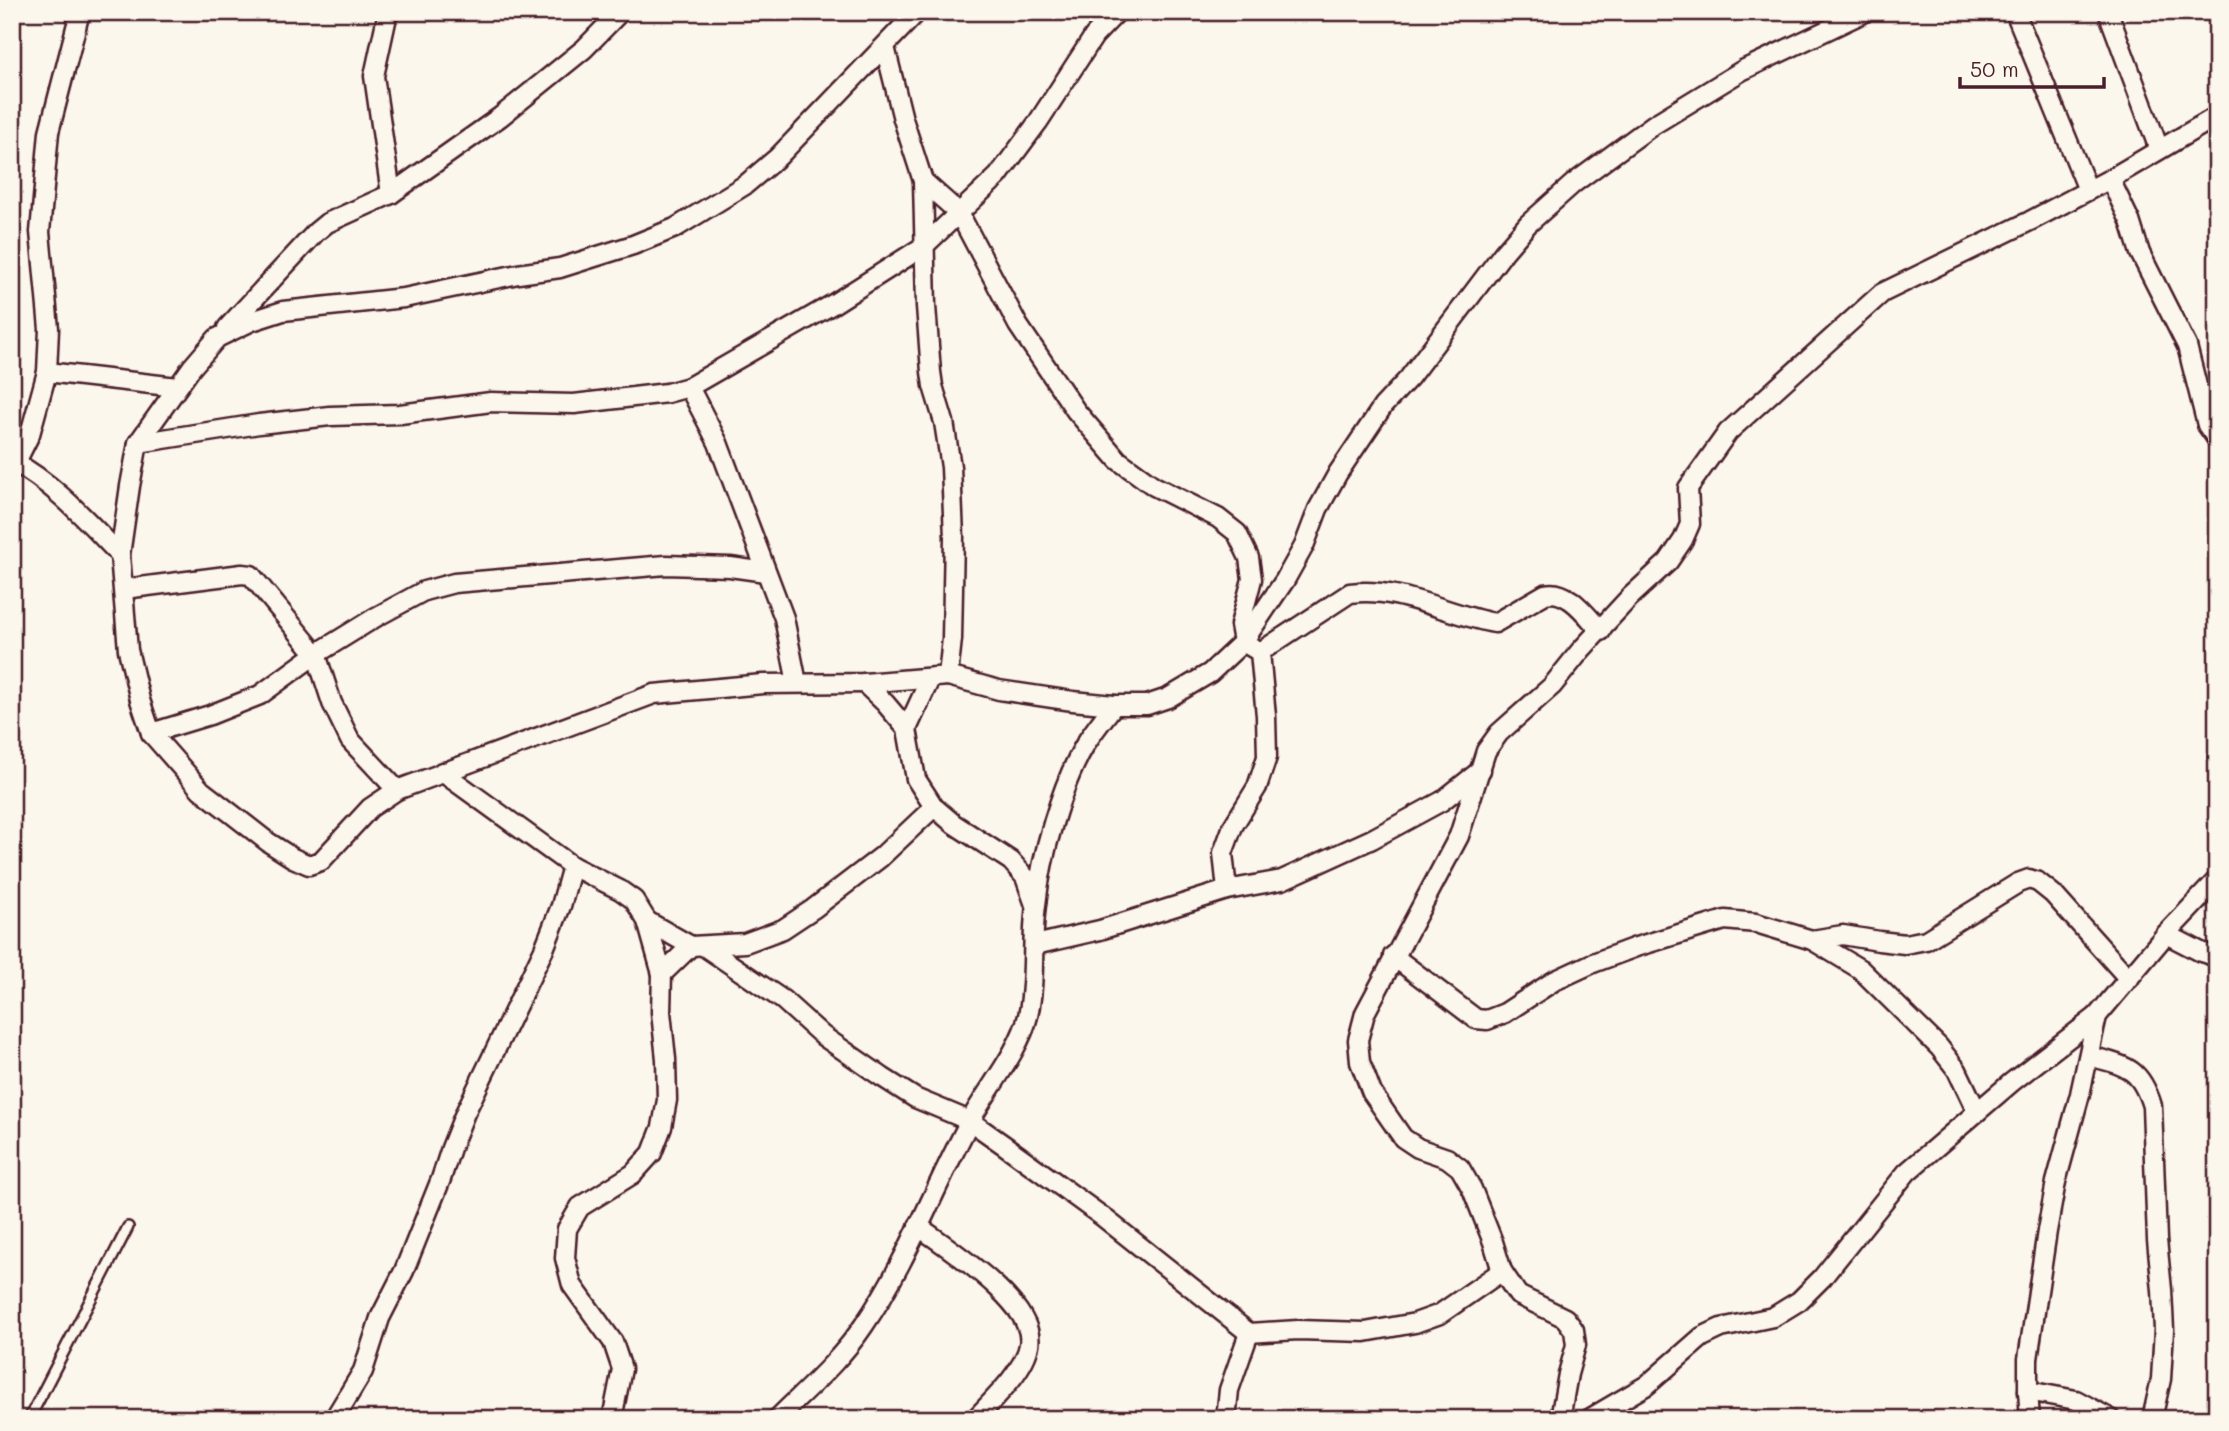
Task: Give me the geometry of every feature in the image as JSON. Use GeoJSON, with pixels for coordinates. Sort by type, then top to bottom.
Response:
{"type":"FeatureCollection","features":[{"type":"Feature","properties":{"kind":"street"},"geometry":{"type":"LineString","coordinates":[[79,12],[49,132],[40,232],[49,328],[47,372],[30,434],[13,463],[31,472],[72,505],[120,555]]}},
{"type":"Feature","properties":{"kind":"street"},"geometry":{"type":"LineString","coordinates":[[388,12],[374,76],[391,194]]}},
{"type":"Feature","properties":{"kind":"street"},"geometry":{"type":"LineString","coordinates":[[620,12],[584,49],[511,108],[391,194],[327,223],[316,232],[192,367],[138,443],[120,555],[128,650],[151,733],[201,790],[268,842],[309,865],[321,861],[370,808],[397,790],[654,694],[715,687],[939,678],[999,690],[1114,705],[1147,705],[1168,698],[1210,673],[1244,642],[1304,547],[1318,509],[1338,473],[1382,406],[1409,378],[1528,224],[1574,183],[1673,112],[1753,65],[1865,12]]}},
{"type":"Feature","properties":{"kind":"street"},"geometry":{"type":"LineString","coordinates":[[217,338],[252,321],[283,311],[404,298],[560,268],[676,228],[745,185],[778,157],[917,12]]}},
{"type":"Feature","properties":{"kind":"street"},"geometry":{"type":"LineString","coordinates":[[138,443],[248,425],[330,416],[400,414],[491,402],[574,404],[667,393],[689,387],[833,304],[924,246],[998,176],[1038,122],[1094,36],[1117,12]]}},
{"type":"Feature","properties":{"kind":"street"},"geometry":{"type":"LineString","coordinates":[[2015,12],[2088,190]]}},
{"type":"Feature","properties":{"kind":"street"},"geometry":{"type":"LineString","coordinates":[[2108,12],[2159,149]]}},
{"type":"Feature","properties":{"kind":"street"},"geometry":{"type":"LineString","coordinates":[[885,47],[903,119],[923,181],[931,372],[944,422],[951,467],[954,537],[952,639],[939,678],[907,729]]}},
{"type":"Feature","properties":{"kind":"street"},"geometry":{"type":"LineString","coordinates":[[1560,1419],[1576,1345],[1574,1330],[1565,1318],[1518,1294],[1502,1271],[1472,1188],[1460,1168],[1447,1158],[1418,1148],[1403,1138],[1372,1093],[1360,1062],[1359,1040],[1365,1013],[1459,836],[1486,751],[1500,733],[1552,686],[1630,597],[1668,562],[1684,540],[1690,524],[1688,488],[1728,432],[1758,402],[1800,369],[1882,293],[2110,179],[2217,116]]}},
{"type":"Feature","properties":{"kind":"street"},"geometry":{"type":"LineString","coordinates":[[2110,179],[2130,221],[2140,253],[2187,346],[2207,425],[2217,439]]}},
{"type":"Feature","properties":{"kind":"street"},"geometry":{"type":"LineString","coordinates":[[923,181],[959,213],[1026,336],[1076,411],[1118,460],[1154,486],[1217,518],[1237,533],[1250,558],[1252,579],[1240,625],[1244,642],[1260,652]]}},
{"type":"Feature","properties":{"kind":"street"},"geometry":{"type":"LineString","coordinates":[[47,372],[177,387]]}},
{"type":"Feature","properties":{"kind":"street"},"geometry":{"type":"LineString","coordinates":[[689,387],[718,443],[784,618],[797,683]]}},
{"type":"Feature","properties":{"kind":"street"},"geometry":{"type":"LineString","coordinates":[[151,733],[210,715],[260,695],[316,654],[376,617],[424,591],[454,583],[666,565],[730,567],[766,572]]}},
{"type":"Feature","properties":{"kind":"street"},"geometry":{"type":"LineString","coordinates":[[124,589],[251,575],[316,654],[332,703],[350,740],[397,790]]}},
{"type":"Feature","properties":{"kind":"street"},"geometry":{"type":"LineString","coordinates":[[1260,652],[1350,593],[1368,590],[1402,596],[1494,623],[1545,594],[1554,592],[1565,596],[1601,631]]}},
{"type":"Feature","properties":{"kind":"street"},"geometry":{"type":"LineString","coordinates":[[1227,890],[1223,853],[1233,826],[1257,787],[1267,757],[1260,652]]}},
{"type":"Feature","properties":{"kind":"street"},"geometry":{"type":"LineString","coordinates":[[864,683],[907,729],[916,779],[933,807],[1011,861],[1025,877],[1035,905]]}},
{"type":"Feature","properties":{"kind":"street"},"geometry":{"type":"LineString","coordinates":[[777,1419],[843,1353],[864,1326],[897,1271],[970,1121],[1013,1049],[1028,1017],[1035,944],[1035,905],[1050,835],[1070,774],[1086,742],[1114,705]]}},
{"type":"Feature","properties":{"kind":"street"},"geometry":{"type":"LineString","coordinates":[[1035,944],[1100,930],[1227,890],[1282,880],[1372,839],[1442,801],[1481,770]]}},
{"type":"Feature","properties":{"kind":"street"},"geometry":{"type":"LineString","coordinates":[[442,772],[572,866],[634,900],[647,921],[662,974],[661,1012],[667,1100],[662,1127],[652,1153],[634,1174],[580,1208],[567,1229],[565,1258],[572,1285],[613,1342],[622,1369],[612,1419]]}},
{"type":"Feature","properties":{"kind":"street"},"geometry":{"type":"LineString","coordinates":[[662,974],[698,947],[745,943],[783,929],[881,857],[933,807]]}},
{"type":"Feature","properties":{"kind":"street"},"geometry":{"type":"LineString","coordinates":[[334,1419],[363,1371],[380,1318],[404,1271],[465,1113],[544,949],[561,906],[572,866]]}},
{"type":"Feature","properties":{"kind":"street"},"geometry":{"type":"LineString","coordinates":[[1812,940],[1843,935],[1905,944],[1926,940],[2018,883],[2029,879],[2038,882],[2053,894],[2129,979]]}},
{"type":"Feature","properties":{"kind":"street"},"geometry":{"type":"LineString","coordinates":[[1589,1419],[1647,1385],[1702,1337],[1721,1328],[1773,1317],[1799,1301],[1822,1278],[1907,1172],[2012,1082],[2097,1016],[2166,934],[2217,880]]}},
{"type":"Feature","properties":{"kind":"street"},"geometry":{"type":"LineString","coordinates":[[1393,957],[1475,1019],[1487,1020],[1505,1013],[1554,981],[1636,947],[1725,920],[1756,923],[1812,940],[1860,970],[1939,1047],[1957,1070],[1977,1112]]}},
{"type":"Feature","properties":{"kind":"street"},"geometry":{"type":"LineString","coordinates":[[647,921],[698,947],[783,1000],[823,1037],[915,1098],[970,1121],[1103,1217],[1250,1334],[1298,1329],[1365,1332],[1415,1323],[1440,1314],[1502,1271]]}},
{"type":"Feature","properties":{"kind":"street"},"geometry":{"type":"LineString","coordinates":[[2166,934],[2217,957]]}},
{"type":"Feature","properties":{"kind":"street"},"geometry":{"type":"LineString","coordinates":[[2030,1419],[2028,1359],[2047,1231],[2056,1182],[2097,1016]]}},
{"type":"Feature","properties":{"kind":"street"},"geometry":{"type":"LineString","coordinates":[[2089,1056],[2132,1071],[2146,1085],[2152,1106],[2157,1240],[2164,1330],[2161,1379],[2152,1419]]}},
{"type":"Feature","properties":{"kind":"street"},"geometry":{"type":"LineString","coordinates":[[918,1226],[1001,1290],[1017,1308],[1028,1327],[1030,1345],[1023,1362],[975,1419]]}},
{"type":"Feature","properties":{"kind":"street"},"geometry":{"type":"LineString","coordinates":[[1226,1419],[1229,1390],[1250,1334]]}},
{"type":"Feature","properties":{"kind":"street"},"geometry":{"type":"LineString","coordinates":[[2028,1391],[2076,1400],[2110,1419]]}},
{"type":"Feature","properties":{"kind":"lane"},"geometry":{"type":"LineString","coordinates":[[29,1419],[128,1227]]}}]}
